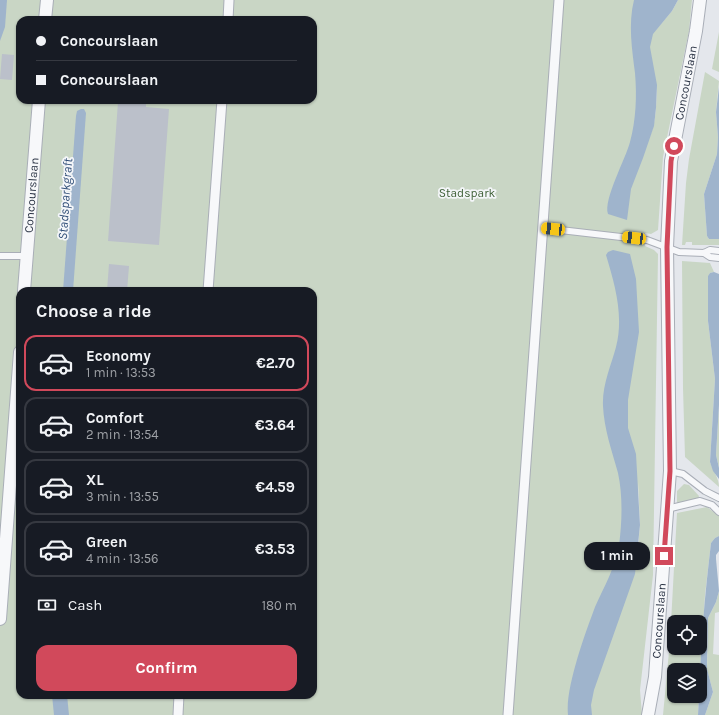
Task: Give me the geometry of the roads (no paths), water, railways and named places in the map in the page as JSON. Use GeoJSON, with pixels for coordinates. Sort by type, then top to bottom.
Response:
{"type":"FeatureCollection","features":[{"type":"Feature","properties":{"kind":"street"},"geometry":{"type":"LineString","coordinates":[[45,16],[47,0]]}},
{"type":"Feature","properties":{"kind":"street"},"geometry":{"type":"LineString","coordinates":[[228,16],[229,0]]}},
{"type":"Feature","properties":{"kind":"street"},"geometry":{"type":"LineString","coordinates":[[508,715],[559,0]]}},
{"type":"Feature","properties":{"kind":"street","name":"Concourslaan"},"geometry":{"type":"LineString","coordinates":[[648,715],[655,677],[670,471],[667,247],[671,161],[696,31],[700,0]]}},
{"type":"Feature","properties":{"kind":"street","name":"Concourslaan"},"geometry":{"type":"LineString","coordinates":[[24,287],[39,104]]}},
{"type":"Feature","properties":{"kind":"street"},"geometry":{"type":"LineString","coordinates":[[208,287],[222,104]]}},
{"type":"Feature","properties":{"kind":"street"},"geometry":{"type":"LineString","coordinates":[[0,619],[16,405]]}},
{"type":"Feature","properties":{"kind":"street"},"geometry":{"type":"LineString","coordinates":[[178,715],[179,699]]}},
{"type":"Feature","properties":{"kind":"lane"},"geometry":{"type":"LineString","coordinates":[[543,228],[647,240],[679,252],[704,253],[710,250],[719,251]]}},
{"type":"Feature","properties":{"kind":"lane"},"geometry":{"type":"LineString","coordinates":[[704,253],[710,257],[719,258]]}},
{"type":"Feature","properties":{"kind":"lane"},"geometry":{"type":"LineString","coordinates":[[0,256],[27,256]]}},
{"type":"Feature","properties":{"kind":"lane"},"geometry":{"type":"LineString","coordinates":[[670,471],[683,474],[705,491],[719,498]]}},
{"type":"Feature","properties":{"kind":"lane"},"geometry":{"type":"LineString","coordinates":[[667,509],[700,502],[712,505],[719,512]]}},
{"type":"Feature","properties":{"kind":"water"},"geometry":{"type":"Polygon","coordinates":[[[0,0],[7,0],[5,27],[0,41],[0,0]]]}},
{"type":"Feature","properties":{"kind":"water"},"geometry":{"type":"Polygon","coordinates":[[[634,0],[678,0],[672,11],[653,34],[650,47],[657,85],[654,126],[631,189],[627,220],[608,214],[607,208],[612,189],[628,149],[635,117],[636,82],[631,27],[634,0]]]}},
{"type":"Feature","properties":{"kind":"water"},"geometry":{"type":"Polygon","coordinates":[[[719,87],[719,239],[709,239],[707,236],[704,194],[717,154],[718,137],[716,112],[719,87]]]}},
{"type":"Feature","properties":{"kind":"water"},"geometry":{"type":"Polygon","coordinates":[[[84,109],[86,113],[73,287],[63,287],[76,116],[77,111],[84,109]]]}},
{"type":"Feature","properties":{"kind":"water"},"geometry":{"type":"Polygon","coordinates":[[[613,250],[630,254],[636,279],[639,332],[628,400],[628,428],[636,454],[640,525],[635,574],[594,690],[591,705],[592,715],[568,715],[570,691],[577,661],[595,607],[615,562],[620,537],[622,509],[620,482],[607,432],[603,406],[605,383],[616,347],[619,324],[619,312],[615,289],[606,255],[608,252],[613,250]]]}},
{"type":"Feature","properties":{"kind":"water"},"geometry":{"type":"Polygon","coordinates":[[[714,272],[719,274],[719,405],[716,455],[719,468],[719,479],[713,471],[710,462],[715,379],[708,321],[708,276],[710,273],[714,272]]]}},
{"type":"Feature","properties":{"kind":"water"},"geometry":{"type":"Polygon","coordinates":[[[719,536],[719,551],[716,555],[716,559],[719,591],[716,602],[708,618],[707,669],[707,663],[701,663],[701,655],[707,655],[707,615],[704,615],[711,543],[719,536]]]}},
{"type":"Feature","properties":{"kind":"water"},"geometry":{"type":"Polygon","coordinates":[[[707,669],[713,692],[705,715],[698,715],[699,703],[707,703],[707,669]]]}},
{"type":"Feature","properties":{"kind":"water"},"geometry":{"type":"Polygon","coordinates":[[[52,699],[67,699],[69,715],[54,715],[52,699]]]}},
{"type":"Feature","properties":{"kind":"park label","name":"Stadspark"},"geometry":{"type":"Point","coordinates":[467,193]}},
{"type":"Feature","properties":{"kind":"water label","name":"Stadsparkgraft"},"geometry":{"type":"Point","coordinates":[65,199]}}]}
